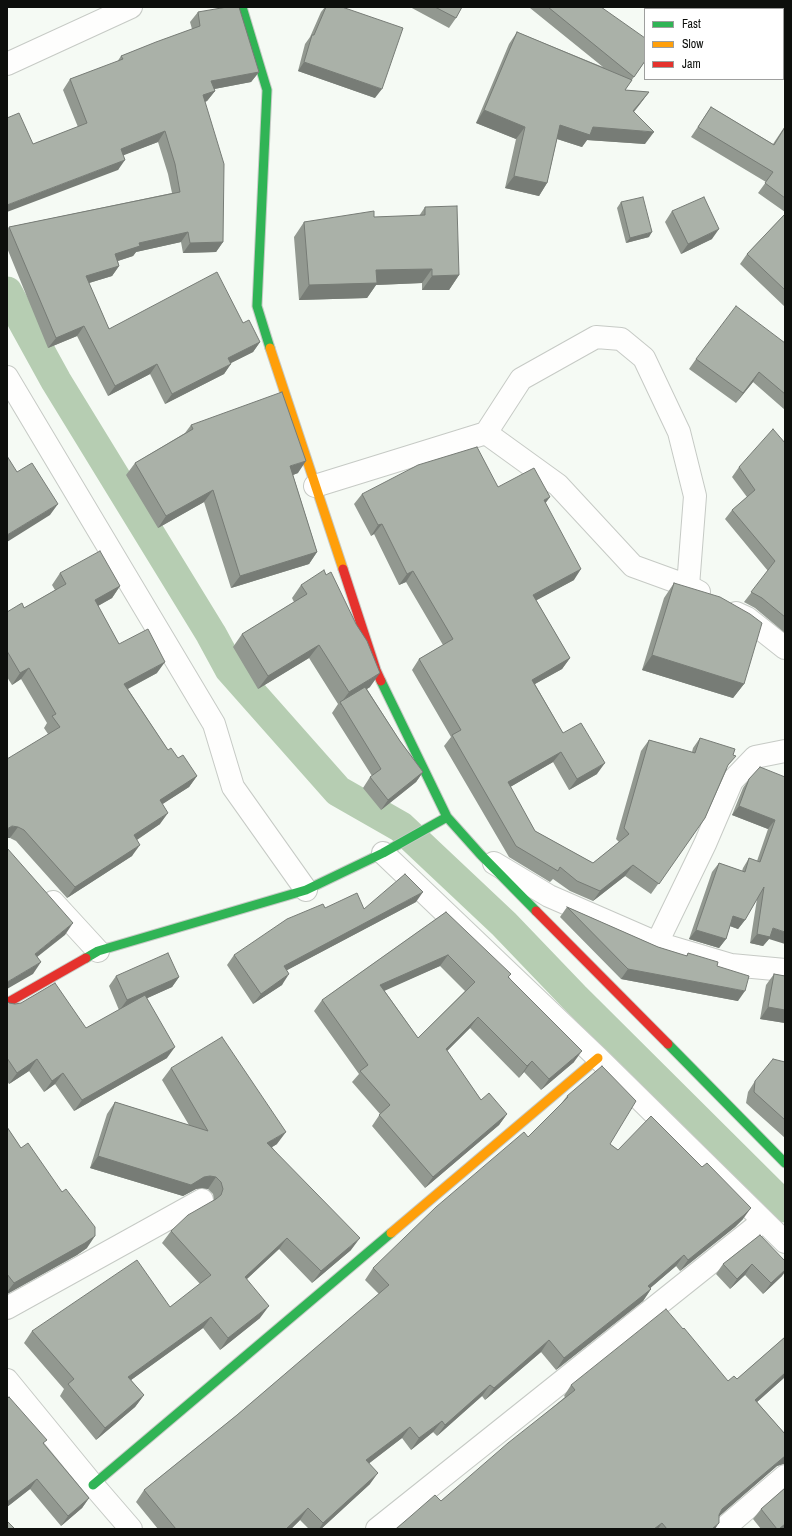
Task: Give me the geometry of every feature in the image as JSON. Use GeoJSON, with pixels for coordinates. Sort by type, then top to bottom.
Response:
{"type":"FeatureCollection","features":[{"type":"Feature","properties":{"kind":"street"},"geometry":{"type":"LineString","coordinates":[[7,64],[131,7]]}},
{"type":"Feature","properties":{"kind":"street"},"geometry":{"type":"LineString","coordinates":[[242,7],[267,90],[257,306],[376,670],[447,817],[481,855],[785,1163]]}},
{"type":"Feature","properties":{"kind":"street"},"geometry":{"type":"LineString","coordinates":[[315,486],[486,433],[521,379],[596,337],[622,339],[644,358],[679,432],[695,496],[688,586]]}},
{"type":"Feature","properties":{"kind":"street"},"geometry":{"type":"LineString","coordinates":[[7,377],[214,724],[233,786],[306,890]]}},
{"type":"Feature","properties":{"kind":"street"},"geometry":{"type":"LineString","coordinates":[[486,433],[558,485],[633,566],[688,586],[747,618],[785,648]]}},
{"type":"Feature","properties":{"kind":"street"},"geometry":{"type":"LineString","coordinates":[[657,943],[705,844],[732,781],[755,757],[785,752]]}},
{"type":"Feature","properties":{"kind":"street"},"geometry":{"type":"LineString","coordinates":[[7,1003],[98,951],[306,890],[383,853],[447,817]]}},
{"type":"Feature","properties":{"kind":"street"},"geometry":{"type":"LineString","coordinates":[[383,853],[598,1058],[785,1242]]}},
{"type":"Feature","properties":{"kind":"street"},"geometry":{"type":"LineString","coordinates":[[481,855],[549,896],[657,943],[731,965],[785,970]]}},
{"type":"Feature","properties":{"kind":"street"},"geometry":{"type":"LineString","coordinates":[[41,889],[98,951]]}},
{"type":"Feature","properties":{"kind":"street"},"geometry":{"type":"LineString","coordinates":[[93,1485],[598,1058]]}},
{"type":"Feature","properties":{"kind":"street"},"geometry":{"type":"LineString","coordinates":[[7,1308],[202,1200]]}},
{"type":"Feature","properties":{"kind":"street"},"geometry":{"type":"LineString","coordinates":[[377,1529],[764,1221]]}},
{"type":"Feature","properties":{"kind":"street"},"geometry":{"type":"LineString","coordinates":[[7,1380],[131,1529]]}},
{"type":"Feature","properties":{"kind":"street"},"geometry":{"type":"LineString","coordinates":[[723,1529],[785,1476]]}},
{"type":"Feature","properties":{"kind":"building"},"geometry":{"type":"Polygon","coordinates":[[[227,7],[239,7],[259,72],[211,81],[215,91],[203,95],[224,164],[223,242],[190,243],[188,232],[139,243],[140,246],[115,254],[119,266],[86,276],[109,329],[217,272],[243,323],[249,320],[260,342],[228,358],[231,364],[172,394],[157,364],[115,386],[84,326],[56,338],[9,227],[180,192],[175,164],[165,131],[121,149],[125,160],[7,205],[7,118],[19,113],[33,144],[87,123],[70,79],[123,59],[121,56],[200,26],[198,12],[227,7]]]}},
{"type":"Feature","properties":{"kind":"building"},"geometry":{"type":"Polygon","coordinates":[[[326,7],[342,7],[403,28],[382,89],[304,62],[312,35],[314,35],[326,7]]]}},
{"type":"Feature","properties":{"kind":"building"},"geometry":{"type":"Polygon","coordinates":[[[435,7],[462,7],[456,18],[435,7]]]}},
{"type":"Feature","properties":{"kind":"building"},"geometry":{"type":"Polygon","coordinates":[[[548,7],[601,7],[644,37],[644,62],[634,77],[548,7]]]}},
{"type":"Feature","properties":{"kind":"building"},"geometry":{"type":"Polygon","coordinates":[[[785,7],[785,42],[784,8],[773,8],[785,7]]]}},
{"type":"Feature","properties":{"kind":"building"},"geometry":{"type":"Polygon","coordinates":[[[517,32],[632,80],[625,90],[649,92],[633,111],[654,132],[593,127],[590,135],[560,125],[547,183],[514,176],[525,127],[484,110],[517,32]]]}},
{"type":"Feature","properties":{"kind":"building"},"geometry":{"type":"Polygon","coordinates":[[[711,107],[774,145],[785,127],[785,198],[765,183],[773,172],[698,127],[711,107]]]}},
{"type":"Feature","properties":{"kind":"building"},"geometry":{"type":"Polygon","coordinates":[[[643,197],[652,232],[630,238],[621,202],[643,197]]]}},
{"type":"Feature","properties":{"kind":"building"},"geometry":{"type":"Polygon","coordinates":[[[704,197],[719,229],[688,244],[672,211],[704,197]]]}},
{"type":"Feature","properties":{"kind":"building"},"geometry":{"type":"Polygon","coordinates":[[[457,206],[459,275],[432,276],[432,269],[376,270],[377,283],[309,285],[304,222],[374,211],[374,217],[425,215],[425,207],[457,206]]]}},
{"type":"Feature","properties":{"kind":"building"},"geometry":{"type":"Polygon","coordinates":[[[785,214],[785,290],[747,254],[785,214]]]}},
{"type":"Feature","properties":{"kind":"building"},"geometry":{"type":"Polygon","coordinates":[[[736,306],[785,343],[785,394],[759,372],[743,393],[696,359],[736,306]]]}},
{"type":"Feature","properties":{"kind":"building"},"geometry":{"type":"Polygon","coordinates":[[[282,392],[306,461],[290,466],[317,552],[240,576],[213,490],[166,516],[135,463],[193,429],[191,425],[282,392]]]}},
{"type":"Feature","properties":{"kind":"building"},"geometry":{"type":"Polygon","coordinates":[[[773,429],[785,443],[785,617],[762,598],[751,592],[775,561],[732,510],[755,490],[739,467],[773,429]]]}},
{"type":"Feature","properties":{"kind":"building"},"geometry":{"type":"Polygon","coordinates":[[[477,447],[498,487],[534,468],[550,497],[544,500],[581,569],[533,595],[570,658],[532,680],[563,733],[581,723],[605,763],[577,779],[561,752],[508,782],[535,831],[593,863],[629,834],[624,828],[649,740],[695,753],[700,738],[735,749],[733,755],[736,756],[728,765],[705,818],[659,884],[633,865],[600,891],[577,881],[560,867],[558,871],[516,846],[452,735],[461,730],[419,659],[453,639],[413,571],[407,574],[382,524],[378,525],[362,494],[418,465],[477,447]]]}},
{"type":"Feature","properties":{"kind":"building"},"geometry":{"type":"Polygon","coordinates":[[[7,456],[17,472],[32,463],[58,504],[7,535],[7,456]]]}},
{"type":"Feature","properties":{"kind":"building"},"geometry":{"type":"Polygon","coordinates":[[[100,551],[120,586],[95,600],[119,644],[148,629],[165,662],[124,684],[168,750],[171,748],[178,758],[183,755],[197,776],[160,800],[168,813],[134,835],[140,845],[75,887],[24,830],[12,826],[7,829],[7,759],[60,727],[52,716],[56,714],[29,668],[20,673],[7,651],[7,612],[22,603],[24,608],[66,584],[60,573],[100,551]]]}},
{"type":"Feature","properties":{"kind":"building"},"geometry":{"type":"Polygon","coordinates":[[[324,570],[326,575],[331,572],[356,624],[367,641],[380,673],[349,692],[319,645],[268,676],[242,634],[307,594],[301,585],[324,570]]]}},
{"type":"Feature","properties":{"kind":"building"},"geometry":{"type":"Polygon","coordinates":[[[674,583],[720,597],[750,614],[762,623],[744,684],[652,655],[674,583]]]}},
{"type":"Feature","properties":{"kind":"building"},"geometry":{"type":"Polygon","coordinates":[[[365,687],[400,741],[423,772],[388,800],[370,777],[381,769],[340,702],[365,687]]]}},
{"type":"Feature","properties":{"kind":"building"},"geometry":{"type":"Polygon","coordinates":[[[760,767],[785,777],[785,932],[773,928],[770,937],[757,934],[764,887],[745,920],[733,916],[726,939],[696,930],[719,863],[745,872],[749,858],[760,862],[775,820],[739,806],[749,779],[760,767]]]}},
{"type":"Feature","properties":{"kind":"building"},"geometry":{"type":"Polygon","coordinates":[[[7,848],[73,923],[35,954],[41,962],[7,982],[7,848]]]}},
{"type":"Feature","properties":{"kind":"building"},"geometry":{"type":"Polygon","coordinates":[[[405,874],[423,892],[284,966],[289,974],[261,994],[234,955],[287,919],[323,904],[325,908],[357,893],[364,909],[405,874]]]}},
{"type":"Feature","properties":{"kind":"building"},"geometry":{"type":"Polygon","coordinates":[[[567,907],[658,947],[687,956],[688,953],[718,962],[717,966],[749,976],[745,991],[628,969],[567,907]]]}},
{"type":"Feature","properties":{"kind":"building"},"geometry":{"type":"Polygon","coordinates":[[[446,912],[511,974],[508,977],[582,1051],[549,1079],[532,1061],[527,1066],[478,1017],[446,1049],[481,1100],[489,1093],[507,1114],[433,1177],[379,1115],[390,1105],[360,1071],[368,1065],[322,1000],[446,912]],[[448,955],[380,985],[418,1038],[475,982],[448,955]]]}},
{"type":"Feature","properties":{"kind":"building"},"geometry":{"type":"Polygon","coordinates":[[[168,953],[179,977],[127,1000],[116,976],[168,953]]]}},
{"type":"Feature","properties":{"kind":"building"},"geometry":{"type":"Polygon","coordinates":[[[774,974],[785,976],[785,1010],[768,1007],[774,974]]]}},
{"type":"Feature","properties":{"kind":"building"},"geometry":{"type":"Polygon","coordinates":[[[55,983],[86,1028],[145,995],[175,1047],[82,1100],[63,1073],[52,1081],[37,1059],[17,1073],[7,1058],[7,1001],[15,1004],[21,1003],[55,983]]]}},
{"type":"Feature","properties":{"kind":"building"},"geometry":{"type":"Polygon","coordinates":[[[222,1037],[286,1132],[267,1143],[360,1238],[321,1271],[287,1238],[245,1277],[269,1306],[228,1338],[211,1317],[128,1377],[144,1395],[105,1428],[68,1384],[74,1379],[32,1331],[137,1260],[170,1307],[211,1275],[171,1231],[188,1215],[221,1195],[223,1189],[221,1182],[216,1177],[210,1176],[204,1177],[191,1185],[98,1156],[115,1102],[208,1131],[171,1068],[222,1037]]]}},
{"type":"Feature","properties":{"kind":"building"},"geometry":{"type":"Polygon","coordinates":[[[773,1059],[785,1062],[785,1120],[754,1092],[755,1081],[773,1059]]]}},
{"type":"Feature","properties":{"kind":"building"},"geometry":{"type":"Polygon","coordinates":[[[602,1066],[636,1101],[610,1144],[618,1150],[651,1116],[702,1167],[707,1163],[751,1208],[688,1260],[684,1255],[648,1286],[651,1289],[564,1358],[549,1340],[494,1388],[490,1385],[445,1425],[442,1421],[419,1438],[410,1427],[366,1460],[378,1473],[323,1523],[308,1508],[286,1529],[176,1529],[144,1490],[237,1415],[389,1285],[373,1268],[436,1207],[524,1132],[528,1137],[568,1097],[567,1096],[602,1066]]]}},
{"type":"Feature","properties":{"kind":"building"},"geometry":{"type":"Polygon","coordinates":[[[7,1127],[21,1148],[28,1143],[62,1192],[66,1189],[95,1227],[95,1236],[85,1243],[14,1283],[7,1274],[7,1127]]]}},
{"type":"Feature","properties":{"kind":"building"},"geometry":{"type":"Polygon","coordinates":[[[760,1235],[785,1261],[785,1270],[771,1283],[752,1264],[737,1279],[723,1264],[760,1235]]]}},
{"type":"Feature","properties":{"kind":"building"},"geometry":{"type":"Polygon","coordinates":[[[666,1309],[683,1329],[684,1328],[728,1381],[734,1376],[737,1379],[785,1337],[785,1373],[755,1400],[785,1434],[785,1456],[722,1509],[719,1515],[719,1523],[712,1529],[667,1529],[662,1523],[654,1529],[396,1529],[435,1495],[441,1501],[508,1443],[575,1390],[571,1385],[666,1309]]]}},
{"type":"Feature","properties":{"kind":"building"},"geometry":{"type":"Polygon","coordinates":[[[9,1397],[47,1440],[43,1443],[89,1498],[68,1516],[37,1479],[7,1502],[7,1399],[9,1397]]]}},
{"type":"Feature","properties":{"kind":"building"},"geometry":{"type":"Polygon","coordinates":[[[785,1488],[785,1524],[777,1529],[761,1509],[785,1488]]]}},
{"type":"Feature","properties":{"kind":"building"},"geometry":{"type":"Polygon","coordinates":[[[7,1521],[15,1529],[7,1529],[7,1521]]]}},
{"type":"Feature","properties":{"kind":"waterway"},"geometry":{"type":"LineString","coordinates":[[7,292],[56,381],[211,634],[230,669],[338,791],[401,827],[504,924],[574,997],[785,1207]]}},
{"type":"Feature","properties":{"kind":"traffic: fast"},"geometry":{"type":"LineString","coordinates":[[242,7],[267,90],[257,306],[270,348]]}},
{"type":"Feature","properties":{"kind":"traffic: fast"},"geometry":{"type":"LineString","coordinates":[[381,681],[447,817],[481,855],[536,911]]}},
{"type":"Feature","properties":{"kind":"traffic: fast"},"geometry":{"type":"LineString","coordinates":[[86,958],[98,951],[306,890],[383,853],[447,817]]}},
{"type":"Feature","properties":{"kind":"traffic: fast"},"geometry":{"type":"LineString","coordinates":[[668,1044],[785,1163]]}},
{"type":"Feature","properties":{"kind":"traffic: fast"},"geometry":{"type":"LineString","coordinates":[[93,1485],[391,1233]]}},
{"type":"Feature","properties":{"kind":"traffic: slow"},"geometry":{"type":"LineString","coordinates":[[270,348],[343,569]]}},
{"type":"Feature","properties":{"kind":"traffic: slow"},"geometry":{"type":"LineString","coordinates":[[391,1233],[598,1058]]}},
{"type":"Feature","properties":{"kind":"traffic: jam"},"geometry":{"type":"LineString","coordinates":[[343,569],[376,670],[381,681]]}},
{"type":"Feature","properties":{"kind":"traffic: jam"},"geometry":{"type":"LineString","coordinates":[[536,911],[668,1044]]}},
{"type":"Feature","properties":{"kind":"traffic: jam"},"geometry":{"type":"LineString","coordinates":[[7,1003],[86,958]]}}]}
